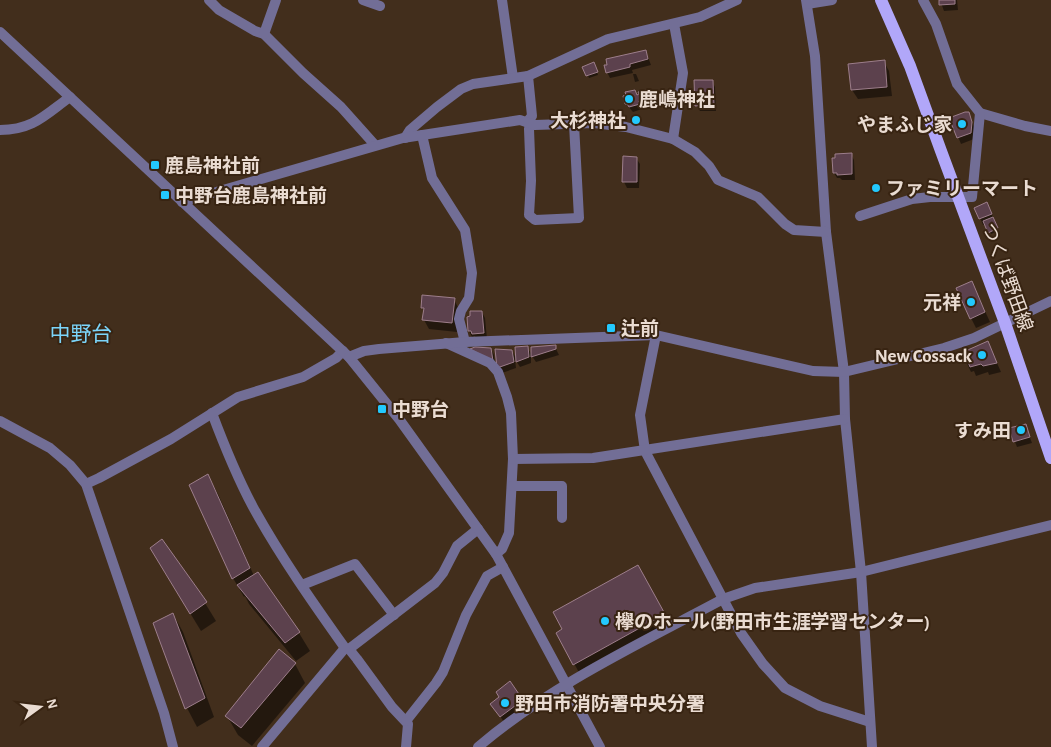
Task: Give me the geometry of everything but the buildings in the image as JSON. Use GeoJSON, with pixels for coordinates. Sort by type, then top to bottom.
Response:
{"type":"FeatureCollection","features":[{"type":"Feature","properties":{"kind":"main road","name":"つくば野田線"},"geometry":{"type":"LineString","coordinates":[[881,0],[910,66],[1005,323],[1051,458]]}},
{"type":"Feature","properties":{"kind":"street"},"geometry":{"type":"LineString","coordinates":[[209,0],[219,10],[255,31],[264,34],[341,107],[375,145]]}},
{"type":"Feature","properties":{"kind":"street"},"geometry":{"type":"LineString","coordinates":[[264,34],[276,0]]}},
{"type":"Feature","properties":{"kind":"street"},"geometry":{"type":"LineString","coordinates":[[363,0],[380,6]]}},
{"type":"Feature","properties":{"kind":"street"},"geometry":{"type":"LineString","coordinates":[[502,0],[513,78]]}},
{"type":"Feature","properties":{"kind":"street"},"geometry":{"type":"LineString","coordinates":[[405,138],[410,130],[430,113],[461,89],[472,84],[528,76],[608,40],[700,17],[737,0]]}},
{"type":"Feature","properties":{"kind":"street"},"geometry":{"type":"LineString","coordinates":[[832,0],[807,2],[815,56],[826,232],[844,372],[845,419],[861,572],[872,747]]}},
{"type":"Feature","properties":{"kind":"street"},"geometry":{"type":"LineString","coordinates":[[923,0],[936,24],[957,84],[980,113],[1025,126],[1051,131]]}},
{"type":"Feature","properties":{"kind":"street"},"geometry":{"type":"LineString","coordinates":[[673,139],[683,73],[674,24]]}},
{"type":"Feature","properties":{"kind":"street"},"geometry":{"type":"LineString","coordinates":[[0,32],[346,354],[399,419],[496,554],[600,747]]}},
{"type":"Feature","properties":{"kind":"street"},"geometry":{"type":"LineString","coordinates":[[528,76],[532,116],[528,129],[531,181],[529,215],[535,220],[579,218],[574,124]]}},
{"type":"Feature","properties":{"kind":"street"},"geometry":{"type":"LineString","coordinates":[[0,130],[26,127],[36,123],[70,97]]}},
{"type":"Feature","properties":{"kind":"street"},"geometry":{"type":"LineString","coordinates":[[860,216],[912,199],[972,197],[980,113]]}},
{"type":"Feature","properties":{"kind":"street"},"geometry":{"type":"LineString","coordinates":[[182,202],[375,145],[405,138],[520,120],[535,126],[594,123],[673,139],[695,152],[709,166],[718,180],[758,197],[785,224],[794,230],[826,232]]}},
{"type":"Feature","properties":{"kind":"street"},"geometry":{"type":"LineString","coordinates":[[422,135],[432,178],[465,230],[472,272],[470,298],[461,312],[460,319],[465,342]]}},
{"type":"Feature","properties":{"kind":"street"},"geometry":{"type":"LineString","coordinates":[[86,484],[172,439],[238,397],[303,377],[346,354],[446,343],[656,335],[813,371],[844,372],[944,348],[974,338],[1051,301]]}},
{"type":"Feature","properties":{"kind":"street"},"geometry":{"type":"LineString","coordinates":[[656,335],[640,415],[645,451],[741,633],[763,664],[785,688],[820,706],[870,722]]}},
{"type":"Feature","properties":{"kind":"street"},"geometry":{"type":"LineString","coordinates":[[446,343],[490,363],[498,372],[511,413],[513,458],[509,533],[502,549],[496,554]]}},
{"type":"Feature","properties":{"kind":"street"},"geometry":{"type":"LineString","coordinates":[[212,413],[228,455],[253,507],[302,584],[347,649],[392,707],[408,724],[406,747]]}},
{"type":"Feature","properties":{"kind":"street"},"geometry":{"type":"LineString","coordinates":[[513,458],[593,458],[845,419]]}},
{"type":"Feature","properties":{"kind":"street"},"geometry":{"type":"LineString","coordinates":[[0,421],[50,448],[70,465],[86,484],[158,696],[173,747]]}},
{"type":"Feature","properties":{"kind":"street"},"geometry":{"type":"LineString","coordinates":[[512,486],[562,486],[562,518]]}},
{"type":"Feature","properties":{"kind":"street"},"geometry":{"type":"LineString","coordinates":[[478,747],[502,727],[566,683],[723,599],[754,588],[861,572],[1051,525]]}},
{"type":"Feature","properties":{"kind":"street"},"geometry":{"type":"LineString","coordinates":[[262,747],[347,649],[435,583],[457,546],[478,529]]}},
{"type":"Feature","properties":{"kind":"street"},"geometry":{"type":"LineString","coordinates":[[302,584],[355,564],[394,615]]}},
{"type":"Feature","properties":{"kind":"street"},"geometry":{"type":"LineString","coordinates":[[406,721],[443,672],[466,615],[487,576],[503,567]]}},
{"type":"Feature","properties":{"kind":"place","name":"鹿嶋神社"},"geometry":{"type":"Point","coordinates":[629,99]}},
{"type":"Feature","properties":{"kind":"place","name":"大杉神社"},"geometry":{"type":"Point","coordinates":[636,120]}},
{"type":"Feature","properties":{"kind":"place","name":"やまふじ家"},"geometry":{"type":"Point","coordinates":[962,124]}},
{"type":"Feature","properties":{"kind":"place","name":"鹿島神社前"},"geometry":{"type":"Point","coordinates":[155,165]}},
{"type":"Feature","properties":{"kind":"place","name":"ファミリーマート"},"geometry":{"type":"Point","coordinates":[876,188]}},
{"type":"Feature","properties":{"kind":"place","name":"中野台鹿島神社前"},"geometry":{"type":"Point","coordinates":[165,195]}},
{"type":"Feature","properties":{"kind":"place","name":"元祥"},"geometry":{"type":"Point","coordinates":[971,302]}},
{"type":"Feature","properties":{"kind":"place","name":"辻前"},"geometry":{"type":"Point","coordinates":[611,328]}},
{"type":"Feature","properties":{"kind":"place","name":"New Cossack"},"geometry":{"type":"Point","coordinates":[982,355]}},
{"type":"Feature","properties":{"kind":"place","name":"中野台"},"geometry":{"type":"Point","coordinates":[382,409]}},
{"type":"Feature","properties":{"kind":"place","name":"すみ田"},"geometry":{"type":"Point","coordinates":[1021,430]}},
{"type":"Feature","properties":{"kind":"place","name":"欅のホール(野田市生涯学習センター)"},"geometry":{"type":"Point","coordinates":[605,621]}},
{"type":"Feature","properties":{"kind":"place","name":"野田市消防署中央分署"},"geometry":{"type":"Point","coordinates":[505,703]}},
{"type":"Feature","properties":{"kind":"district","name":"中野台"},"geometry":{"type":"Point","coordinates":[81,334]}}]}
